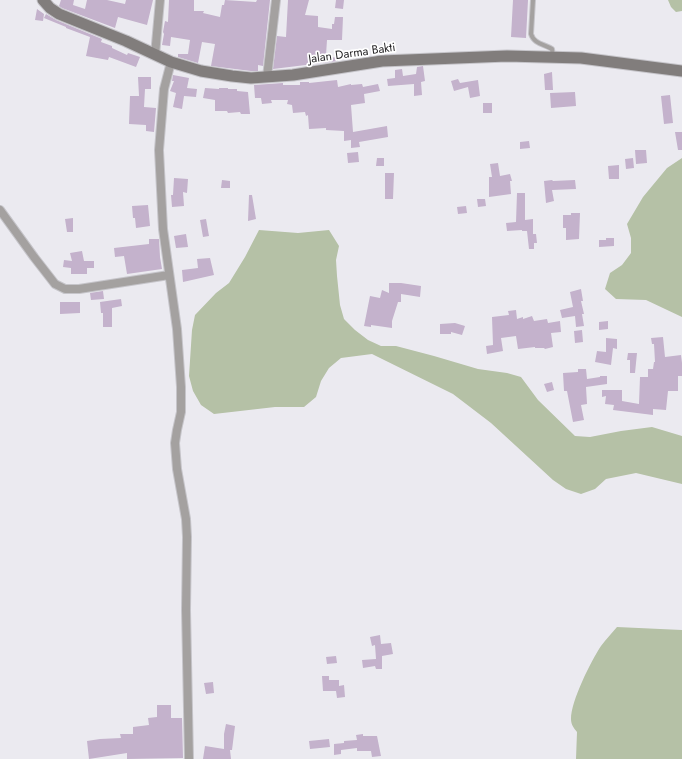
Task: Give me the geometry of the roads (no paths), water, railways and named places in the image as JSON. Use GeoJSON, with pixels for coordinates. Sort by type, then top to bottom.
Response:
{"type":"FeatureCollection","features":[{"type":"Feature","properties":{"kind":"street","name":"Jalan Darma Bakti"},"geometry":{"type":"LineString","coordinates":[[43,0],[50,8],[59,14],[126,41],[171,62],[211,73],[251,78],[293,76],[361,64],[396,60],[507,56],[553,56],[605,60],[682,71]]}},
{"type":"Feature","properties":{"kind":"street"},"geometry":{"type":"LineString","coordinates":[[155,55],[160,0]]}},
{"type":"Feature","properties":{"kind":"street"},"geometry":{"type":"LineString","coordinates":[[267,77],[276,0]]}},
{"type":"Feature","properties":{"kind":"street"},"geometry":{"type":"LineString","coordinates":[[171,62],[164,89],[159,150],[163,228],[177,329],[182,398],[182,412],[175,443],[177,469],[186,519],[187,537],[186,610],[189,759]]}},
{"type":"Feature","properties":{"kind":"street"},"geometry":{"type":"LineString","coordinates":[[0,210],[34,257],[55,284],[60,288],[79,289],[170,275]]}},
{"type":"Feature","properties":{"kind":"lane"},"geometry":{"type":"LineString","coordinates":[[533,0],[532,39],[552,49],[553,56]]}}]}
